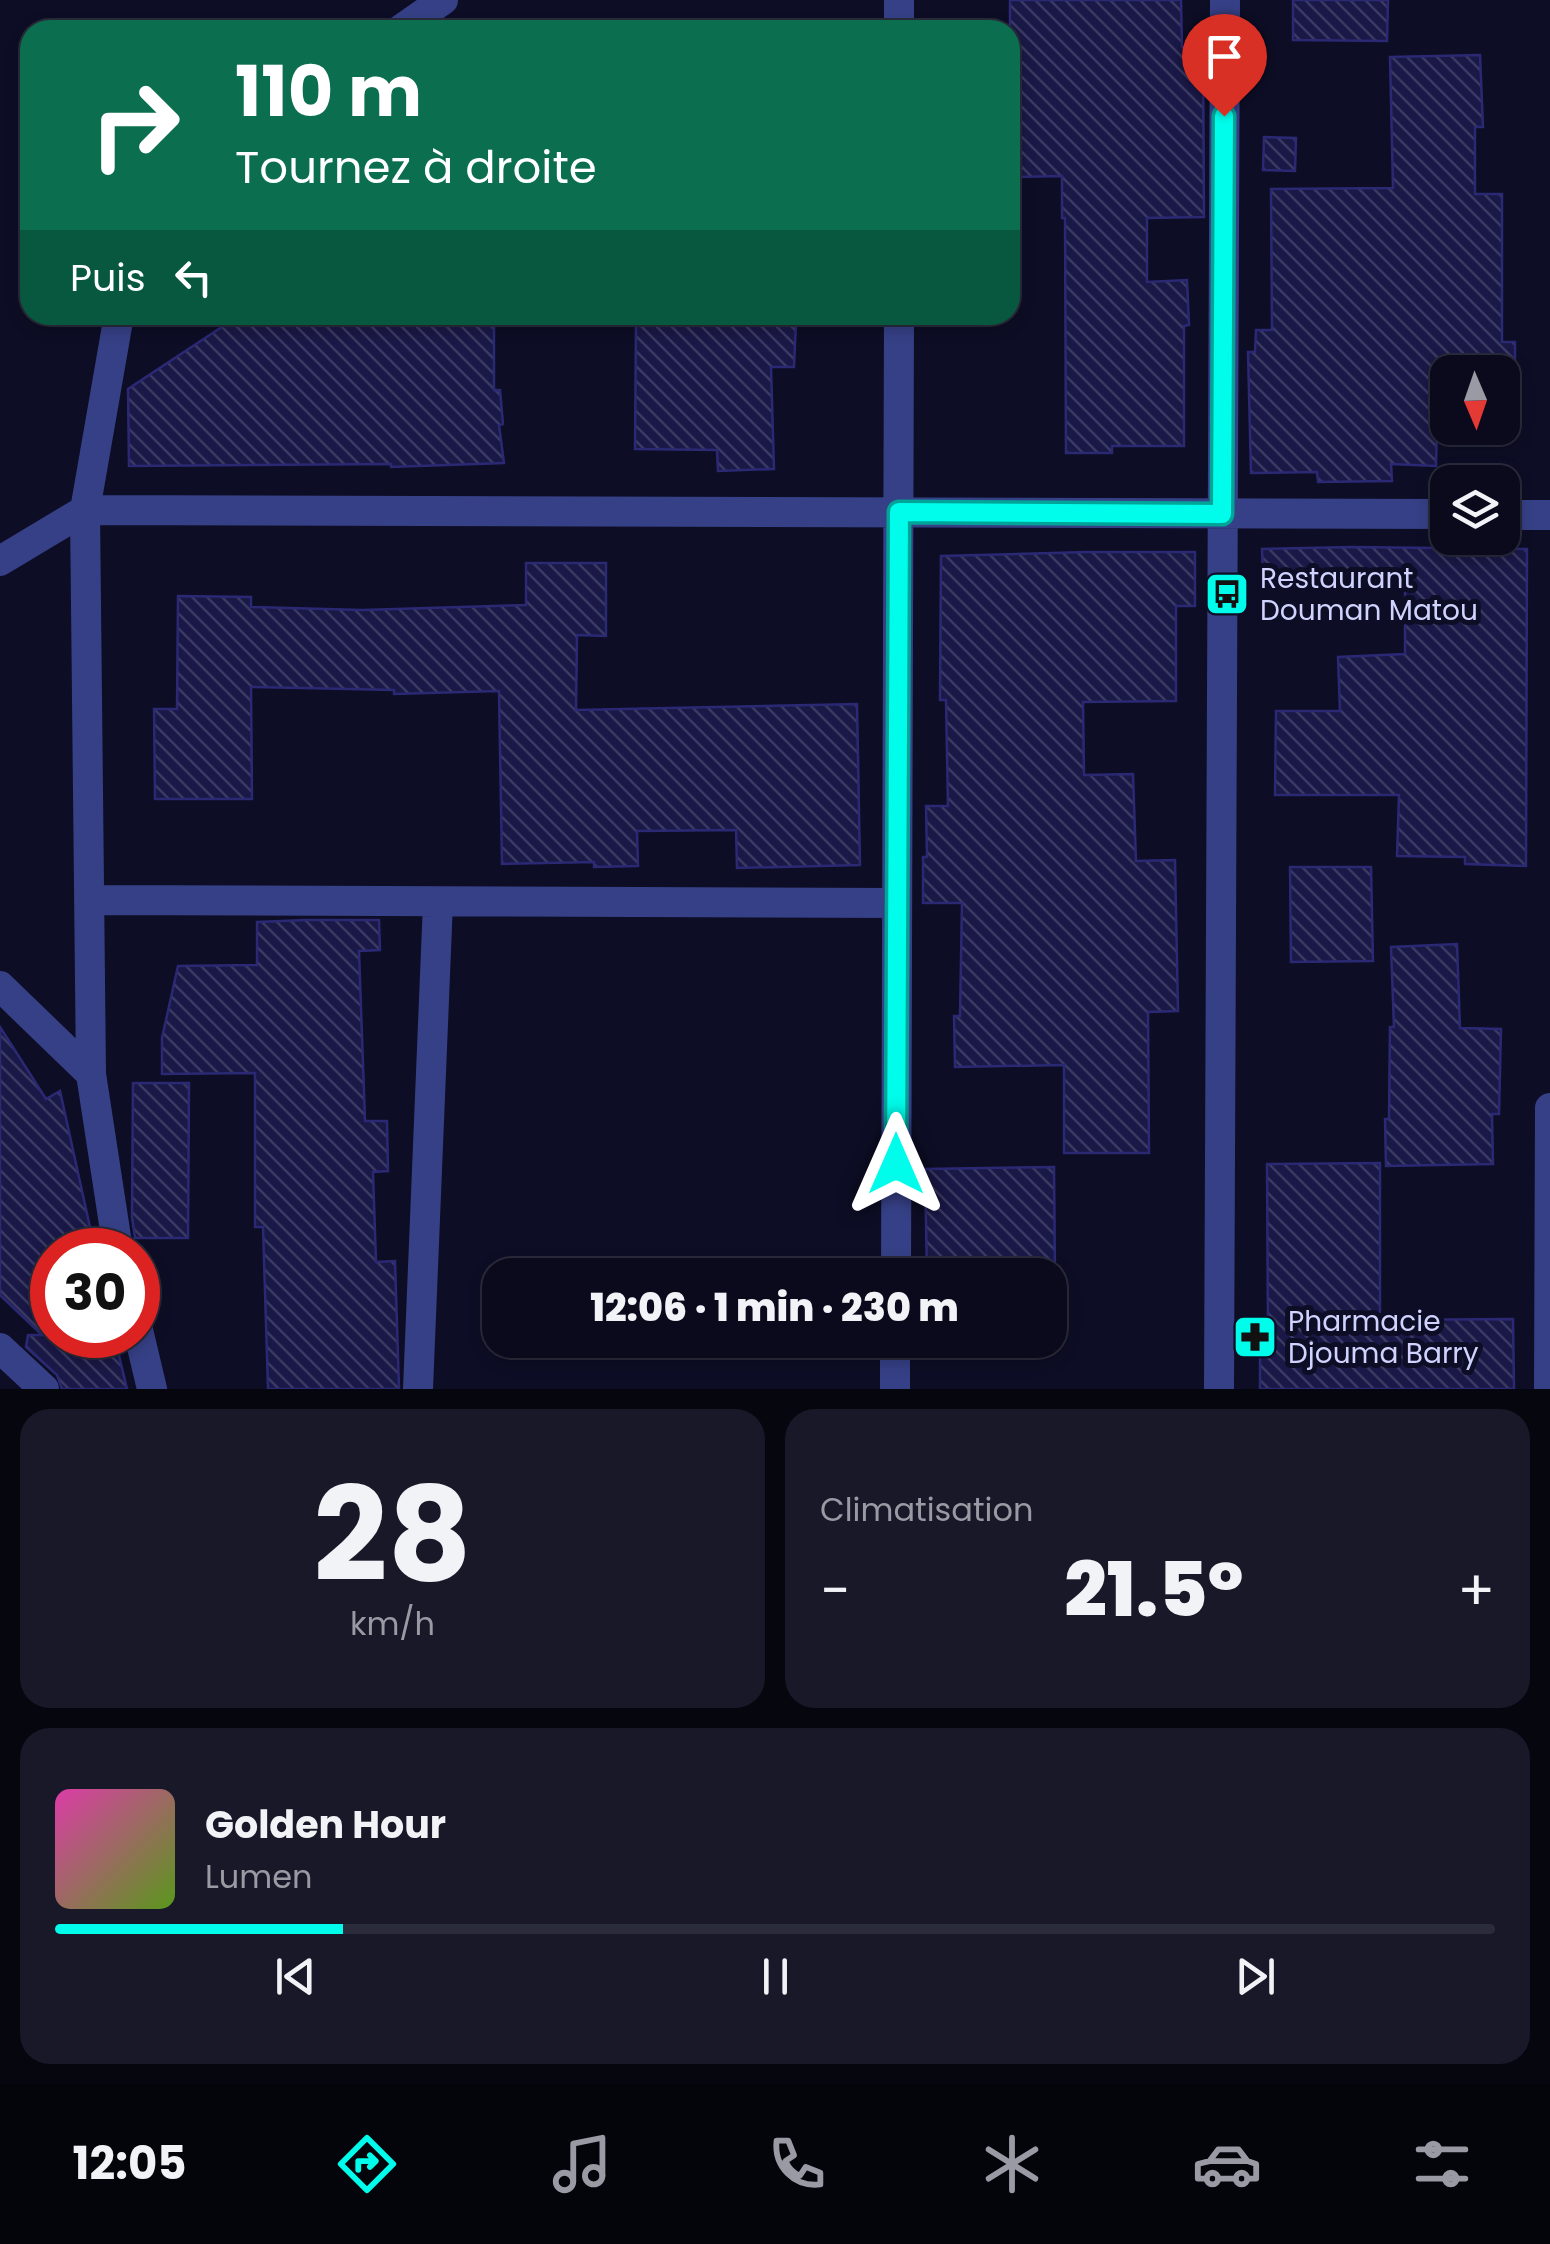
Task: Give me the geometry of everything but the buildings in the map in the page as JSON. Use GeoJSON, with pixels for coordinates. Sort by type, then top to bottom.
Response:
{"type":"FeatureCollection","features":[{"type":"Feature","properties":{"kind":"street"},"geometry":{"type":"LineString","coordinates":[[414,20],[443,0]]}},
{"type":"Feature","properties":{"kind":"street"},"geometry":{"type":"LineString","coordinates":[[1219,1389],[1225,0]]}},
{"type":"Feature","properties":{"kind":"street"},"geometry":{"type":"LineString","coordinates":[[115,1228],[91,1074],[84,510],[117,325]]}},
{"type":"Feature","properties":{"kind":"street"},"geometry":{"type":"LineString","coordinates":[[896,1258],[900,325]]}},
{"type":"Feature","properties":{"kind":"street"},"geometry":{"type":"LineString","coordinates":[[0,561],[84,510],[1430,514]]}},
{"type":"Feature","properties":{"kind":"street"},"geometry":{"type":"LineString","coordinates":[[1520,514],[1550,515]]}},
{"type":"Feature","properties":{"kind":"street"},"geometry":{"type":"LineString","coordinates":[[89,900],[897,903]]}},
{"type":"Feature","properties":{"kind":"street"},"geometry":{"type":"LineString","coordinates":[[418,1389],[438,902]]}},
{"type":"Feature","properties":{"kind":"street"},"geometry":{"type":"LineString","coordinates":[[0,986],[91,1074]]}},
{"type":"Feature","properties":{"kind":"street"},"geometry":{"type":"LineString","coordinates":[[1549,1389],[1550,1108]]}},
{"type":"Feature","properties":{"kind":"street"},"geometry":{"type":"LineString","coordinates":[[0,1348],[44,1389]]}},
{"type":"Feature","properties":{"kind":"street"},"geometry":{"type":"LineString","coordinates":[[145,1358],[152,1389]]}},
{"type":"Feature","properties":{"kind":"street"},"geometry":{"type":"LineString","coordinates":[[895,1358],[895,1389]]}},
{"type":"Feature","properties":{"kind":"place","name":"Restaurant Douman Matou"},"geometry":{"type":"Point","coordinates":[1227,594]}},
{"type":"Feature","properties":{"kind":"place","name":"Pharmacie Djouma Barry"},"geometry":{"type":"Point","coordinates":[1255,1337]}},
{"type":"Feature","properties":{"kind":"route"},"geometry":{"type":"LineString","coordinates":[[896,1164],[899,512],[1222,514],[1224,116]]}}]}
